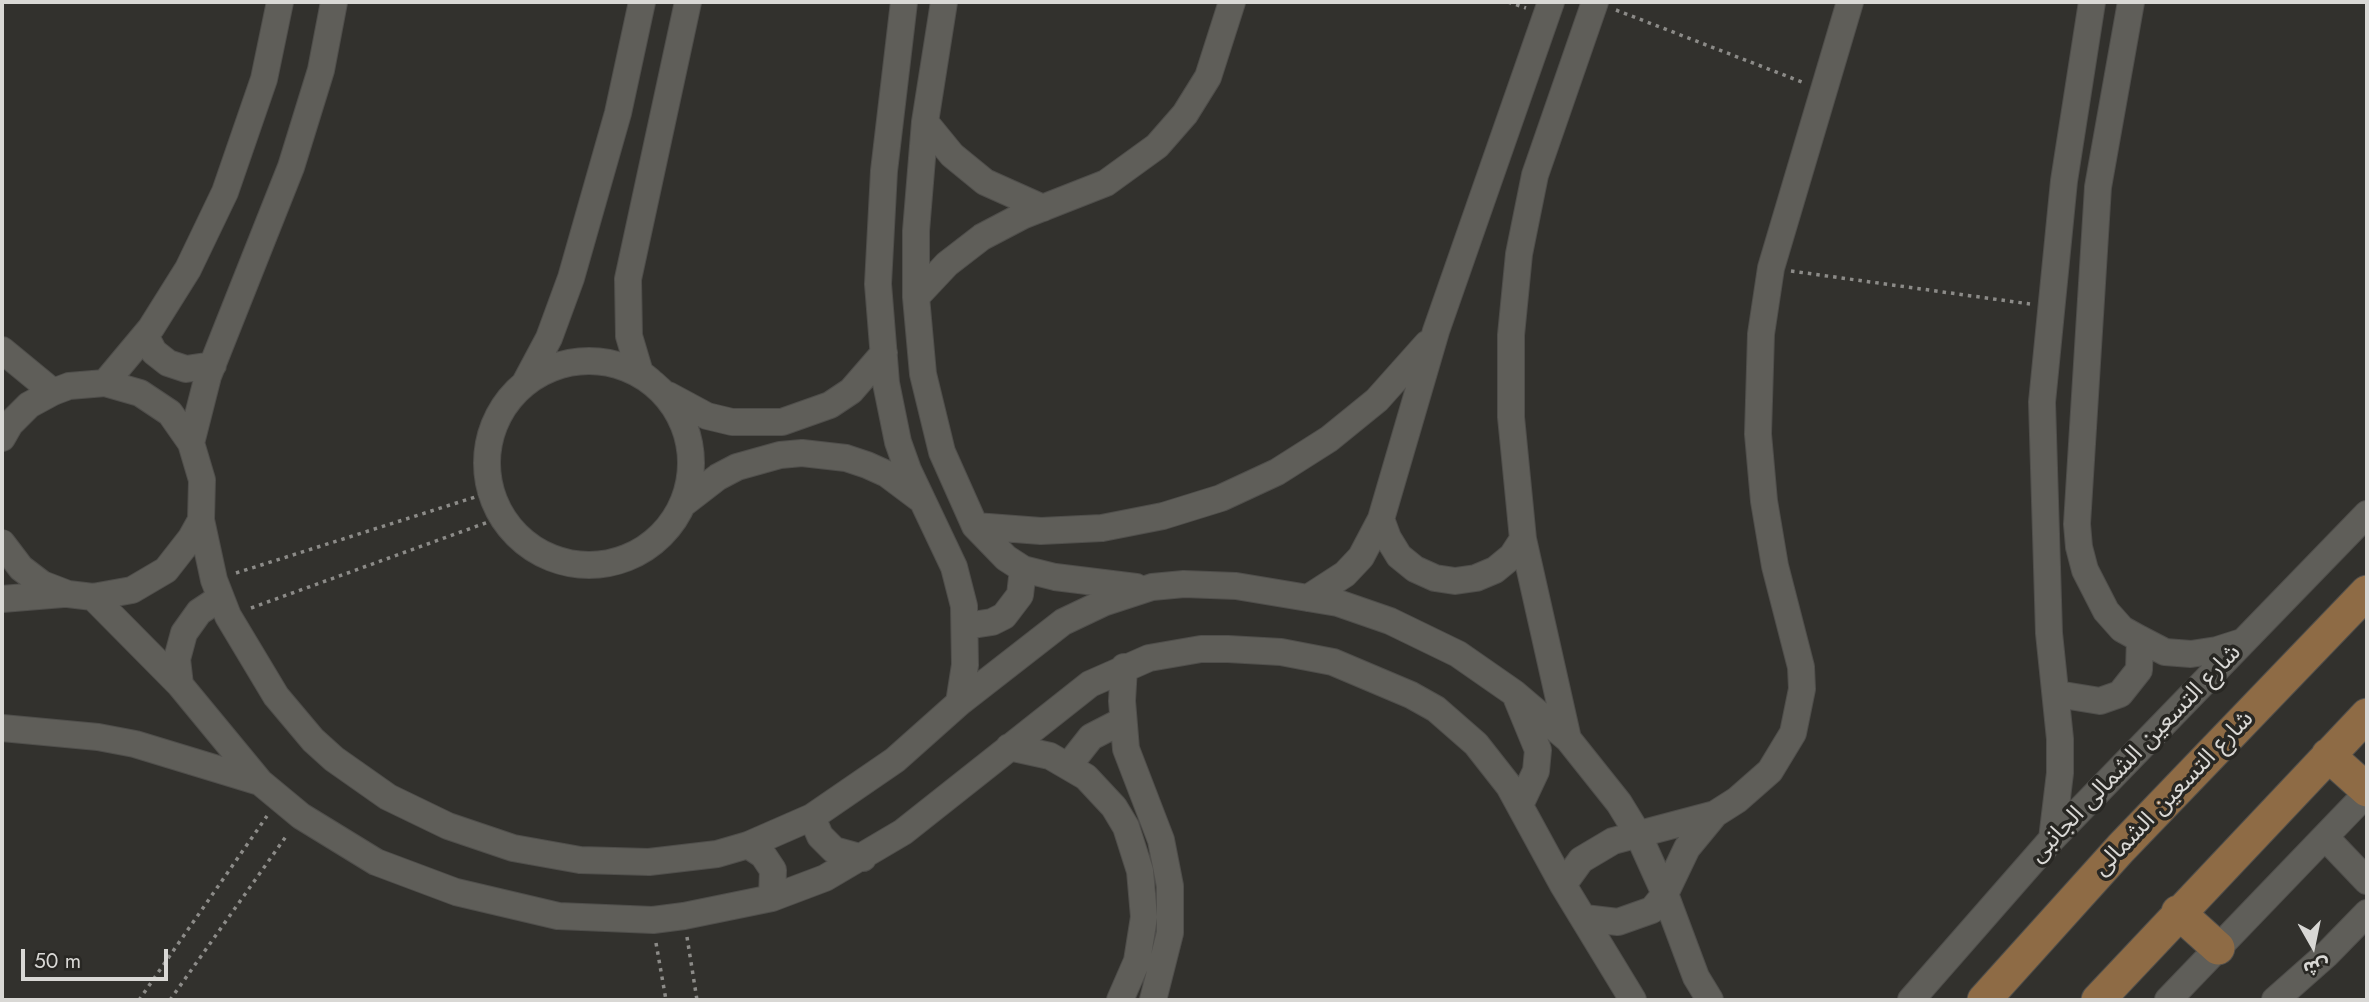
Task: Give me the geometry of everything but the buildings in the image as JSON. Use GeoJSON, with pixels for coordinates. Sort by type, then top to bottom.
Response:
{"type":"FeatureCollection","features":[{"type":"Feature","properties":{"kind":"main road","name":"شارع التسعين الشمالى"},"geometry":{"type":"LineString","coordinates":[[1984,1000],[2121,848],[2367,592]]}},
{"type":"Feature","properties":{"kind":"main road"},"geometry":{"type":"LineString","coordinates":[[2098,1000],[2178,912],[2367,715]]}},
{"type":"Feature","properties":{"kind":"main road"},"geometry":{"type":"LineString","coordinates":[[2328,755],[2365,799]]}},
{"type":"Feature","properties":{"kind":"main road"},"geometry":{"type":"LineString","coordinates":[[2178,912],[2218,948]]}},
{"type":"Feature","properties":{"kind":"street"},"geometry":{"type":"LineString","coordinates":[[104,383],[145,335],[188,269],[225,192],[264,79],[280,2]]}},
{"type":"Feature","properties":{"kind":"street"},"geometry":{"type":"LineString","coordinates":[[191,443],[213,365],[291,167],[321,70],[334,2]]}},
{"type":"Feature","properties":{"kind":"street"},"geometry":{"type":"LineString","coordinates":[[523,386],[550,338],[571,278],[618,113],[642,2]]}},
{"type":"Feature","properties":{"kind":"street"},"geometry":{"type":"LineString","coordinates":[[683,504],[692,465],[690,445],[685,426],[657,387],[640,373],[629,336],[628,279],[688,2]]}},
{"type":"Feature","properties":{"kind":"street"},"geometry":{"type":"LineString","coordinates":[[904,2],[883,183],[878,284],[888,393],[898,442],[954,567],[966,626],[965,665],[959,703]]}},
{"type":"Feature","properties":{"kind":"street"},"geometry":{"type":"LineString","coordinates":[[944,2],[925,122],[916,231],[916,297],[923,374],[931,414],[942,453],[975,526],[990,545],[1023,569],[1087,583],[1152,587],[1210,584],[1338,603],[1425,636],[1458,654],[1514,693],[1568,739],[1619,803],[1638,834],[1665,894],[1683,946],[1710,1000]]}},
{"type":"Feature","properties":{"kind":"street"},"geometry":{"type":"LineString","coordinates":[[916,297],[947,264],[973,243],[1002,226],[1087,192],[1124,172],[1172,131],[1208,77],[1232,2]]}},
{"type":"Feature","properties":{"kind":"street"},"geometry":{"type":"LineString","coordinates":[[1308,598],[1345,574],[1361,558],[1381,519],[1436,331],[1551,2]]}},
{"type":"Feature","properties":{"kind":"street"},"geometry":{"type":"LineString","coordinates":[[1568,739],[1524,539],[1513,458],[1510,376],[1519,254],[1546,136],[1595,2]]}},
{"type":"Feature","properties":{"kind":"street"},"geometry":{"type":"LineString","coordinates":[[1584,918],[1618,922],[1631,920],[1652,910],[1665,894],[1687,848],[1715,814],[1755,787],[1770,771],[1793,733],[1802,689],[1797,645],[1769,534],[1760,467],[1759,367],[1770,268],[1850,2]]}},
{"type":"Feature","properties":{"kind":"street"},"geometry":{"type":"LineString","coordinates":[[2052,839],[2060,773],[2057,694],[2049,633],[2042,402],[2049,307],[2064,181],[2092,2]]}},
{"type":"Feature","properties":{"kind":"street"},"geometry":{"type":"LineString","coordinates":[[2131,2],[2098,187],[2077,524],[2079,547],[2085,570],[2106,611],[2122,629],[2165,652],[2217,650],[2242,642]]}},
{"type":"Feature","properties":{"kind":"street"},"geometry":{"type":"LineString","coordinates":[[925,122],[952,155],[985,182],[1043,208]]}},
{"type":"Feature","properties":{"kind":"street"},"geometry":{"type":"LineString","coordinates":[[2064,181],[2098,187]]}},
{"type":"Feature","properties":{"kind":"street"},"geometry":{"type":"LineString","coordinates":[[975,526],[1041,531],[1102,528],[1163,516],[1221,498],[1304,456],[1354,420],[1399,379],[1436,331]]}},
{"type":"Feature","properties":{"kind":"street"},"geometry":{"type":"LineString","coordinates":[[145,335],[154,352],[168,363],[186,369],[213,365]]}},
{"type":"Feature","properties":{"kind":"street"},"geometry":{"type":"LineString","coordinates":[[884,352],[851,391],[830,405],[782,422],[744,423],[707,416],[632,370],[610,363],[586,361],[564,365],[542,373],[523,386],[506,404],[494,426],[487,459],[491,492],[502,517],[513,532],[542,554],[560,561],[596,565],[615,562],[648,547],[662,535],[683,504],[718,477],[737,467],[769,458],[802,453],[867,465],[887,474],[922,500]]}},
{"type":"Feature","properties":{"kind":"street"},"geometry":{"type":"LineString","coordinates":[[4,360],[53,392]]}},
{"type":"Feature","properties":{"kind":"street"},"geometry":{"type":"LineString","coordinates":[[2,438],[10,424],[29,405],[69,386],[104,383],[140,393],[170,413],[191,443],[202,480],[201,520],[221,598],[276,696],[313,740],[360,779],[448,826],[513,848],[592,861],[683,859],[748,845],[812,817],[895,760],[959,703],[1063,622],[1103,603],[1152,587]]}},
{"type":"Feature","properties":{"kind":"street","name":"شارع التسعين الشمالى الجانبى"},"geometry":{"type":"LineString","coordinates":[[1911,1000],[2052,839],[2367,514]]}},
{"type":"Feature","properties":{"kind":"street"},"geometry":{"type":"LineString","coordinates":[[1381,519],[1399,556],[1415,569],[1445,579],[1476,578],[1495,570],[1511,556],[1524,539]]}},
{"type":"Feature","properties":{"kind":"street"},"geometry":{"type":"LineString","coordinates":[[2,599],[113,596],[150,582],[180,555],[201,520]]}},
{"type":"Feature","properties":{"kind":"street"},"geometry":{"type":"LineString","coordinates":[[2,543],[21,568],[42,584],[80,595],[180,685],[269,791],[301,816],[376,862],[456,892],[558,916],[653,920],[772,898],[825,878],[903,832],[1090,684],[1124,667],[1175,652],[1228,649],[1307,656],[1360,671],[1411,695],[1457,726],[1494,764],[1633,1000]]}},
{"type":"Feature","properties":{"kind":"street"},"geometry":{"type":"LineString","coordinates":[[966,626],[992,622],[1004,616],[1020,595],[1023,569]]}},
{"type":"Feature","properties":{"kind":"street"},"geometry":{"type":"LineString","coordinates":[[180,685],[177,659],[184,633],[199,612],[221,598]]}},
{"type":"Feature","properties":{"kind":"street"},"geometry":{"type":"LineString","coordinates":[[2057,694],[2100,701],[2120,694],[2139,670],[2140,639]]}},
{"type":"Feature","properties":{"kind":"street"},"geometry":{"type":"LineString","coordinates":[[1124,667],[1122,721],[1134,773],[1161,840],[1170,886],[1169,944],[1153,1000]]}},
{"type":"Feature","properties":{"kind":"street"},"geometry":{"type":"LineString","coordinates":[[1514,693],[1538,750],[1536,771],[1520,805]]}},
{"type":"Feature","properties":{"kind":"street"},"geometry":{"type":"LineString","coordinates":[[1069,765],[1091,737],[1122,721]]}},
{"type":"Feature","properties":{"kind":"street"},"geometry":{"type":"LineString","coordinates":[[2,728],[61,731],[110,739],[269,791]]}},
{"type":"Feature","properties":{"kind":"street"},"geometry":{"type":"LineString","coordinates":[[1009,747],[1050,756],[1069,765],[1101,791],[1114,807],[1130,838],[1140,871],[1143,894],[1141,940],[1136,961],[1120,1000]]}},
{"type":"Feature","properties":{"kind":"street"},"geometry":{"type":"LineString","coordinates":[[2168,1000],[2365,799]]}},
{"type":"Feature","properties":{"kind":"street"},"geometry":{"type":"LineString","coordinates":[[1563,885],[1581,860],[1613,841],[1715,814]]}},
{"type":"Feature","properties":{"kind":"street"},"geometry":{"type":"LineString","coordinates":[[812,817],[820,836],[834,850],[863,858]]}},
{"type":"Feature","properties":{"kind":"street"},"geometry":{"type":"LineString","coordinates":[[2326,838],[2367,881]]}},
{"type":"Feature","properties":{"kind":"street"},"geometry":{"type":"LineString","coordinates":[[748,845],[763,855],[773,870],[772,898]]}},
{"type":"Feature","properties":{"kind":"street"},"geometry":{"type":"LineString","coordinates":[[2275,1000],[2367,913]]}},
{"type":"Feature","properties":{"kind":"path"},"geometry":{"type":"LineString","coordinates":[[1595,2],[1823,90]]}},
{"type":"Feature","properties":{"kind":"path"},"geometry":{"type":"LineString","coordinates":[[1770,268],[2049,307]]}},
{"type":"Feature","properties":{"kind":"path"},"geometry":{"type":"LineString","coordinates":[[221,598],[491,492]]}},
{"type":"Feature","properties":{"kind":"path"},"geometry":{"type":"LineString","coordinates":[[221,598],[502,517]]}},
{"type":"Feature","properties":{"kind":"path"},"geometry":{"type":"LineString","coordinates":[[139,1000],[269,791]]}},
{"type":"Feature","properties":{"kind":"path"},"geometry":{"type":"LineString","coordinates":[[170,1000],[301,816]]}},
{"type":"Feature","properties":{"kind":"path"},"geometry":{"type":"LineString","coordinates":[[684,916],[697,1000]]}},
{"type":"Feature","properties":{"kind":"path"},"geometry":{"type":"LineString","coordinates":[[653,920],[666,1000]]}}]}
